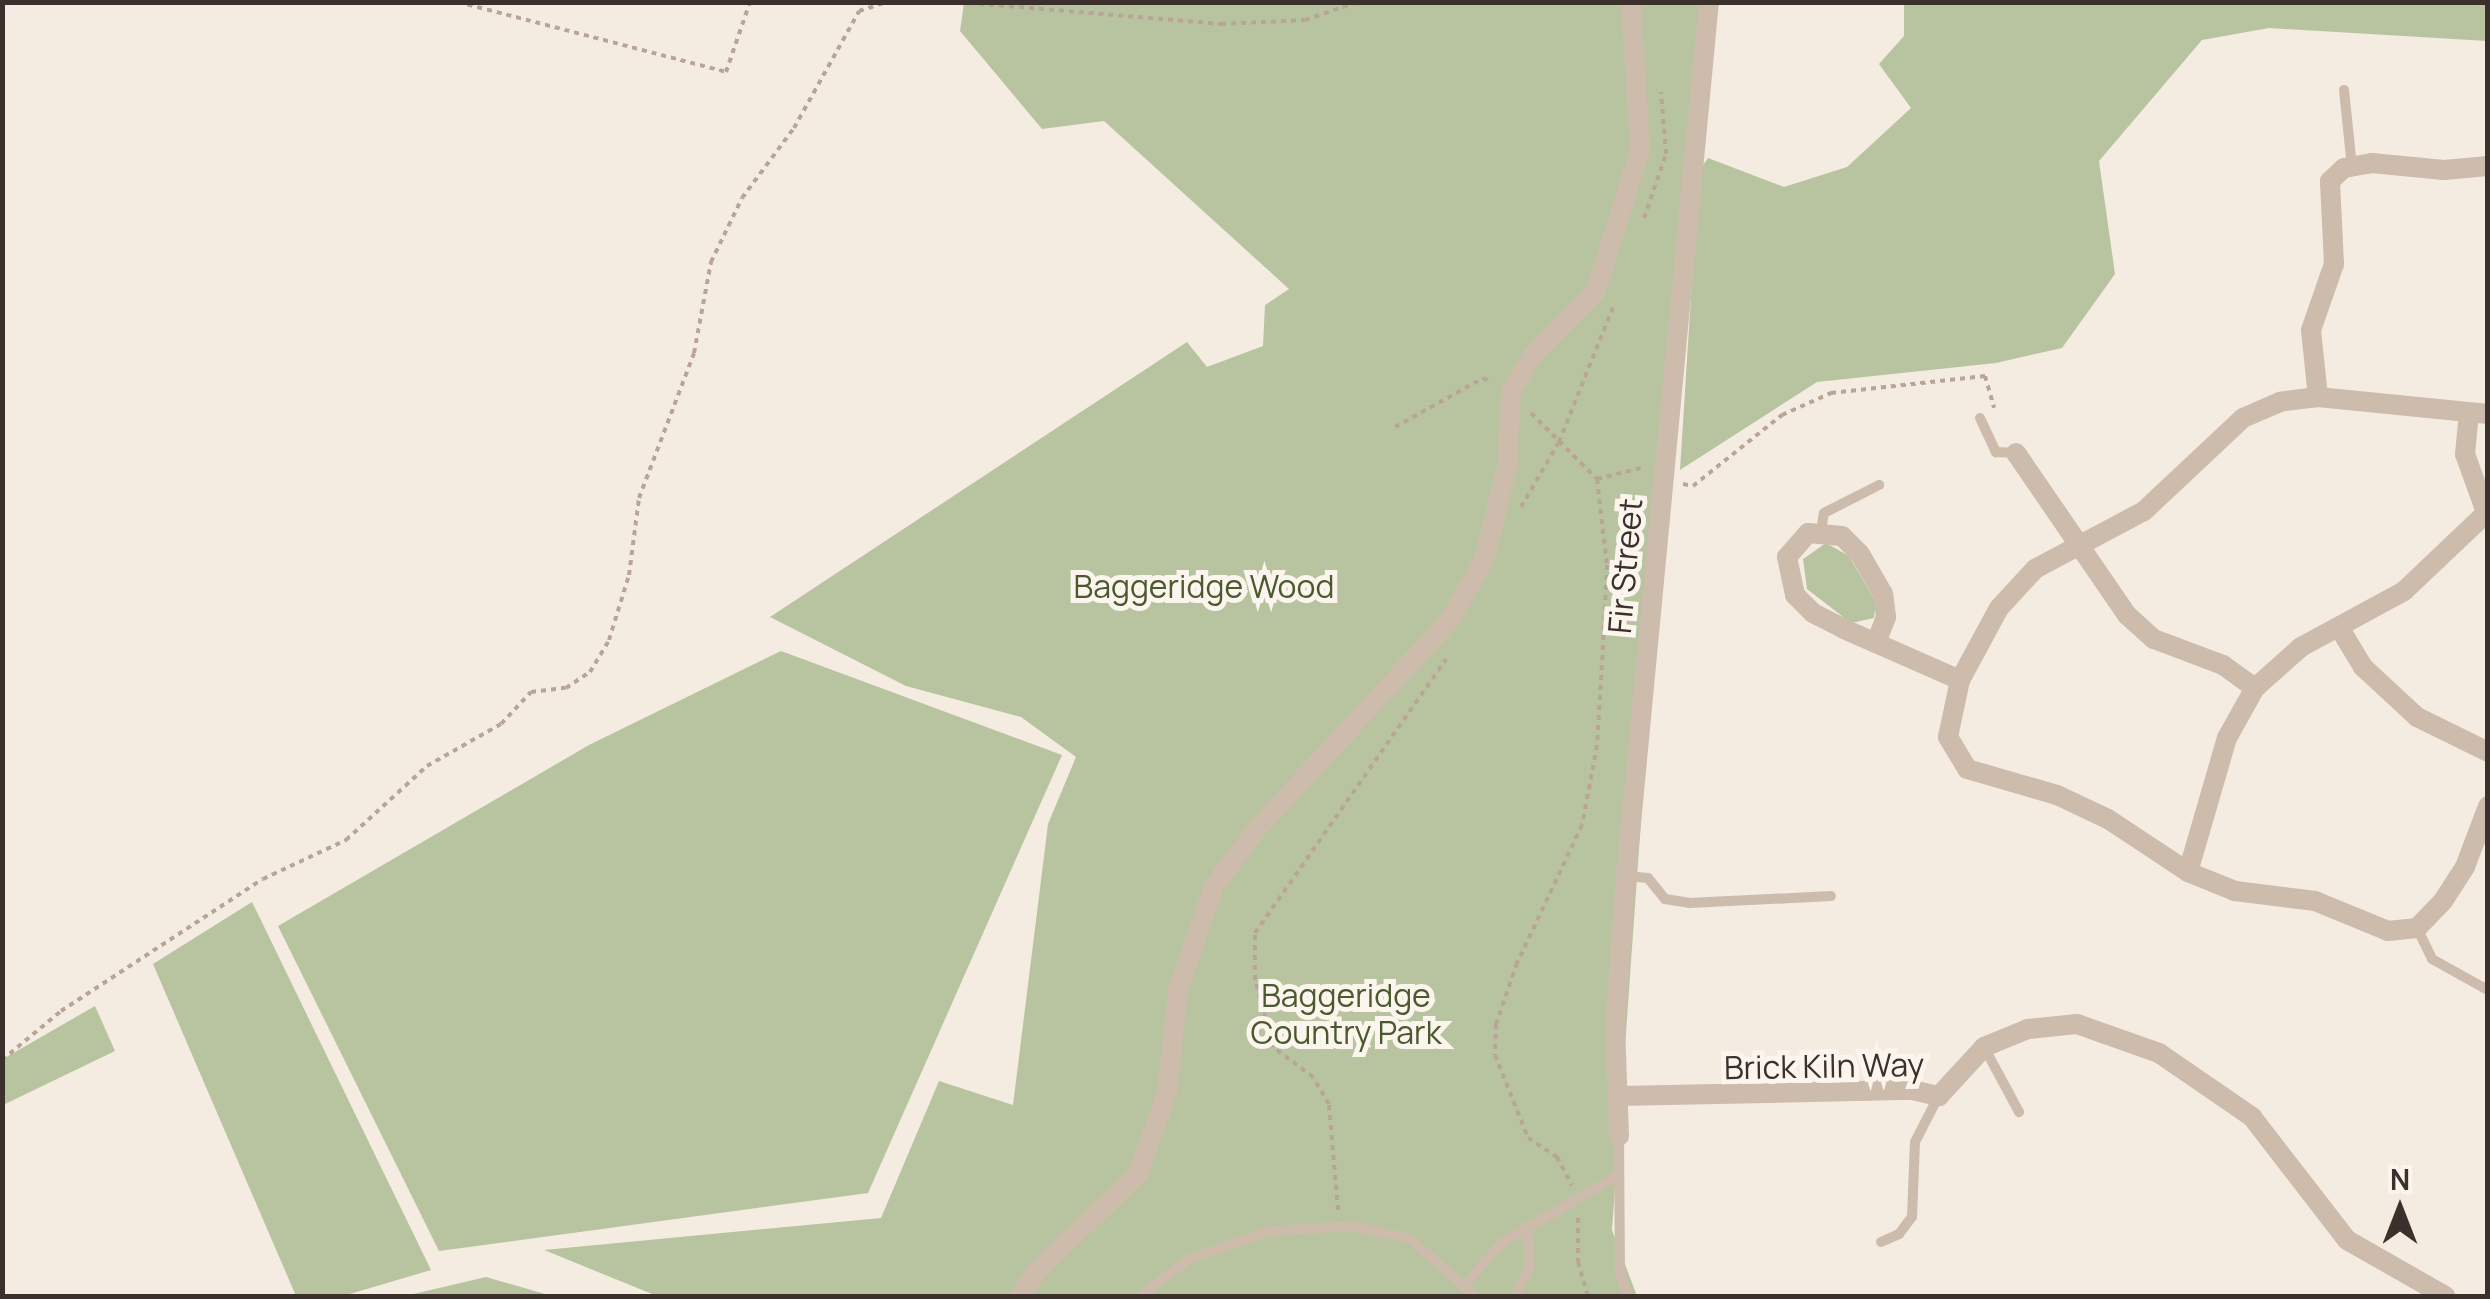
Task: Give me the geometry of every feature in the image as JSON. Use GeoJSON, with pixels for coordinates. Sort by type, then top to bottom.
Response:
{"type":"FeatureCollection","features":[{"type":"Feature","properties":{"kind":"street"},"geometry":{"type":"LineString","coordinates":[[1020,1296],[1038,1270],[1138,1174],[1167,1093],[1178,990],[1214,886],[1256,829],[1450,620],[1484,560],[1506,467],[1511,392],[1533,355],[1596,291],[1640,150],[1630,2]]}},
{"type":"Feature","properties":{"kind":"street","name":"Fir Street"},"geometry":{"type":"LineString","coordinates":[[1619,1136],[1615,1025],[1626,876],[1709,2]]}},
{"type":"Feature","properties":{"kind":"street"},"geometry":{"type":"LineString","coordinates":[[2318,397],[2311,330],[2334,264],[2326,200],[2330,181],[2352,167],[2488,166]]}},
{"type":"Feature","properties":{"kind":"street"},"geometry":{"type":"LineString","coordinates":[[2188,872],[2227,738],[2255,688],[2300,646],[2404,591],[2486,516],[2465,454],[2478,414],[2318,397],[2280,402],[2243,418],[2144,511],[2074,544],[2035,568],[1999,608],[1960,680],[1948,737],[1967,769],[2057,795],[2108,819],[2188,872],[2235,892],[2315,901],[2388,931],[2416,928],[2465,867],[2488,806]]}},
{"type":"Feature","properties":{"kind":"street"},"geometry":{"type":"LineString","coordinates":[[2016,453],[2074,544],[2127,615],[2154,638],[2223,665],[2255,688]]}},
{"type":"Feature","properties":{"kind":"street"},"geometry":{"type":"LineString","coordinates":[[1876,643],[1886,617],[1883,594],[1851,545],[1821,531],[1794,543],[1787,556],[1795,595],[1813,613],[1876,643],[1960,680]]}},
{"type":"Feature","properties":{"kind":"street"},"geometry":{"type":"LineString","coordinates":[[2339,627],[2363,667],[2417,717],[2488,752]]}},
{"type":"Feature","properties":{"kind":"street","name":"Brick Kiln Way"},"geometry":{"type":"LineString","coordinates":[[1619,1096],[1912,1090],[1938,1096],[1984,1046],[2028,1029],[2077,1024],[2160,1053],[2252,1117],[2348,1240],[2445,1296]]}},
{"type":"Feature","properties":{"kind":"lane"},"geometry":{"type":"LineString","coordinates":[[2344,90],[2352,167]]}},
{"type":"Feature","properties":{"kind":"lane"},"geometry":{"type":"LineString","coordinates":[[1980,418],[1996,452],[2016,453]]}},
{"type":"Feature","properties":{"kind":"lane"},"geometry":{"type":"LineString","coordinates":[[1821,531],[1824,513],[1879,485]]}},
{"type":"Feature","properties":{"kind":"lane"},"geometry":{"type":"LineString","coordinates":[[1626,876],[1648,878],[1666,899],[1689,903],[1831,896]]}},
{"type":"Feature","properties":{"kind":"lane"},"geometry":{"type":"LineString","coordinates":[[2416,928],[2432,959],[2488,990]]}},
{"type":"Feature","properties":{"kind":"lane"},"geometry":{"type":"LineString","coordinates":[[1984,1046],[2020,1112]]}},
{"type":"Feature","properties":{"kind":"lane"},"geometry":{"type":"LineString","coordinates":[[1881,1242],[1899,1234],[1912,1217],[1915,1142],[1938,1096]]}},
{"type":"Feature","properties":{"kind":"lane"},"geometry":{"type":"LineString","coordinates":[[1619,1136],[1620,1274],[1628,1296]]}},
{"type":"Feature","properties":{"kind":"lane"},"geometry":{"type":"LineString","coordinates":[[1466,1283],[1528,1226],[1578,1194],[1618,1175]]}},
{"type":"Feature","properties":{"kind":"lane"},"geometry":{"type":"LineString","coordinates":[[1142,1296],[1187,1260],[1269,1231],[1353,1226],[1410,1239],[1466,1283],[1476,1296]]}},
{"type":"Feature","properties":{"kind":"lane"},"geometry":{"type":"LineString","coordinates":[[1515,1296],[1530,1268],[1528,1226]]}},
{"type":"Feature","properties":{"kind":"path"},"geometry":{"type":"LineString","coordinates":[[458,2],[726,72],[750,2]]}},
{"type":"Feature","properties":{"kind":"path"},"geometry":{"type":"LineString","coordinates":[[2,1060],[61,1011],[263,878],[346,840],[426,766],[501,724],[531,692],[566,688],[590,672],[610,640],[629,576],[639,498],[694,353],[712,262],[742,198],[794,128],[859,11],[887,2]]}},
{"type":"Feature","properties":{"kind":"path"},"geometry":{"type":"LineString","coordinates":[[959,2],[1221,24],[1305,20],[1358,2]]}},
{"type":"Feature","properties":{"kind":"path"},"geometry":{"type":"LineString","coordinates":[[1597,479],[1664,473],[1693,486],[1782,414],[1831,393],[1985,376],[1995,414]]}},
{"type":"Feature","properties":{"kind":"path"},"geometry":{"type":"LineString","coordinates":[[1395,427],[1483,378],[1511,392],[1597,479],[1607,565],[1588,793],[1582,826],[1496,1024],[1495,1054],[1506,1093],[1528,1138],[1557,1157],[1578,1194],[1578,1262],[1588,1296]]}},
{"type":"Feature","properties":{"kind":"green space","name":"Baggeridge Wood"},"geometry":{"type":"Polygon","coordinates":[[[964,3],[1699,3],[1612,1230],[1637,1296],[657,1296],[544,1250],[881,1218],[939,1081],[1013,1105],[1048,824],[1076,757],[1021,717],[906,686],[770,617],[1187,342],[1207,367],[1263,346],[1265,305],[1289,289],[1104,121],[1042,129],[960,31],[964,3]]]}},
{"type":"Feature","properties":{"kind":"green space"},"geometry":{"type":"Polygon","coordinates":[[[1904,3],[2487,3],[2487,41],[2269,28],[2202,40],[2099,161],[2115,274],[2062,348],[1996,363],[1817,382],[1680,470],[1699,171],[1708,158],[1784,187],[1847,167],[1911,108],[1879,64],[1904,36],[1904,3]]]}},
{"type":"Feature","properties":{"kind":"green space"},"geometry":{"type":"Polygon","coordinates":[[[1826,543],[1849,556],[1876,602],[1874,618],[1851,623],[1807,589],[1803,559],[1826,543]]]}},
{"type":"Feature","properties":{"kind":"green space"},"geometry":{"type":"Polygon","coordinates":[[[781,651],[1062,755],[868,1193],[439,1251],[278,926],[589,745],[781,651]]]}},
{"type":"Feature","properties":{"kind":"green space"},"geometry":{"type":"Polygon","coordinates":[[[252,902],[431,1270],[343,1296],[296,1296],[153,964],[252,902]]]}},
{"type":"Feature","properties":{"kind":"green space"},"geometry":{"type":"Polygon","coordinates":[[[95,1006],[115,1051],[3,1105],[3,1059],[95,1006]]]}},
{"type":"Feature","properties":{"kind":"green space"},"geometry":{"type":"Polygon","coordinates":[[[486,1277],[552,1296],[405,1296],[486,1277]]]}},
{"type":"Feature","properties":{"kind":"park label","name":"Baggeridge Country Park"},"geometry":{"type":"Point","coordinates":[1346,1014]}}]}
